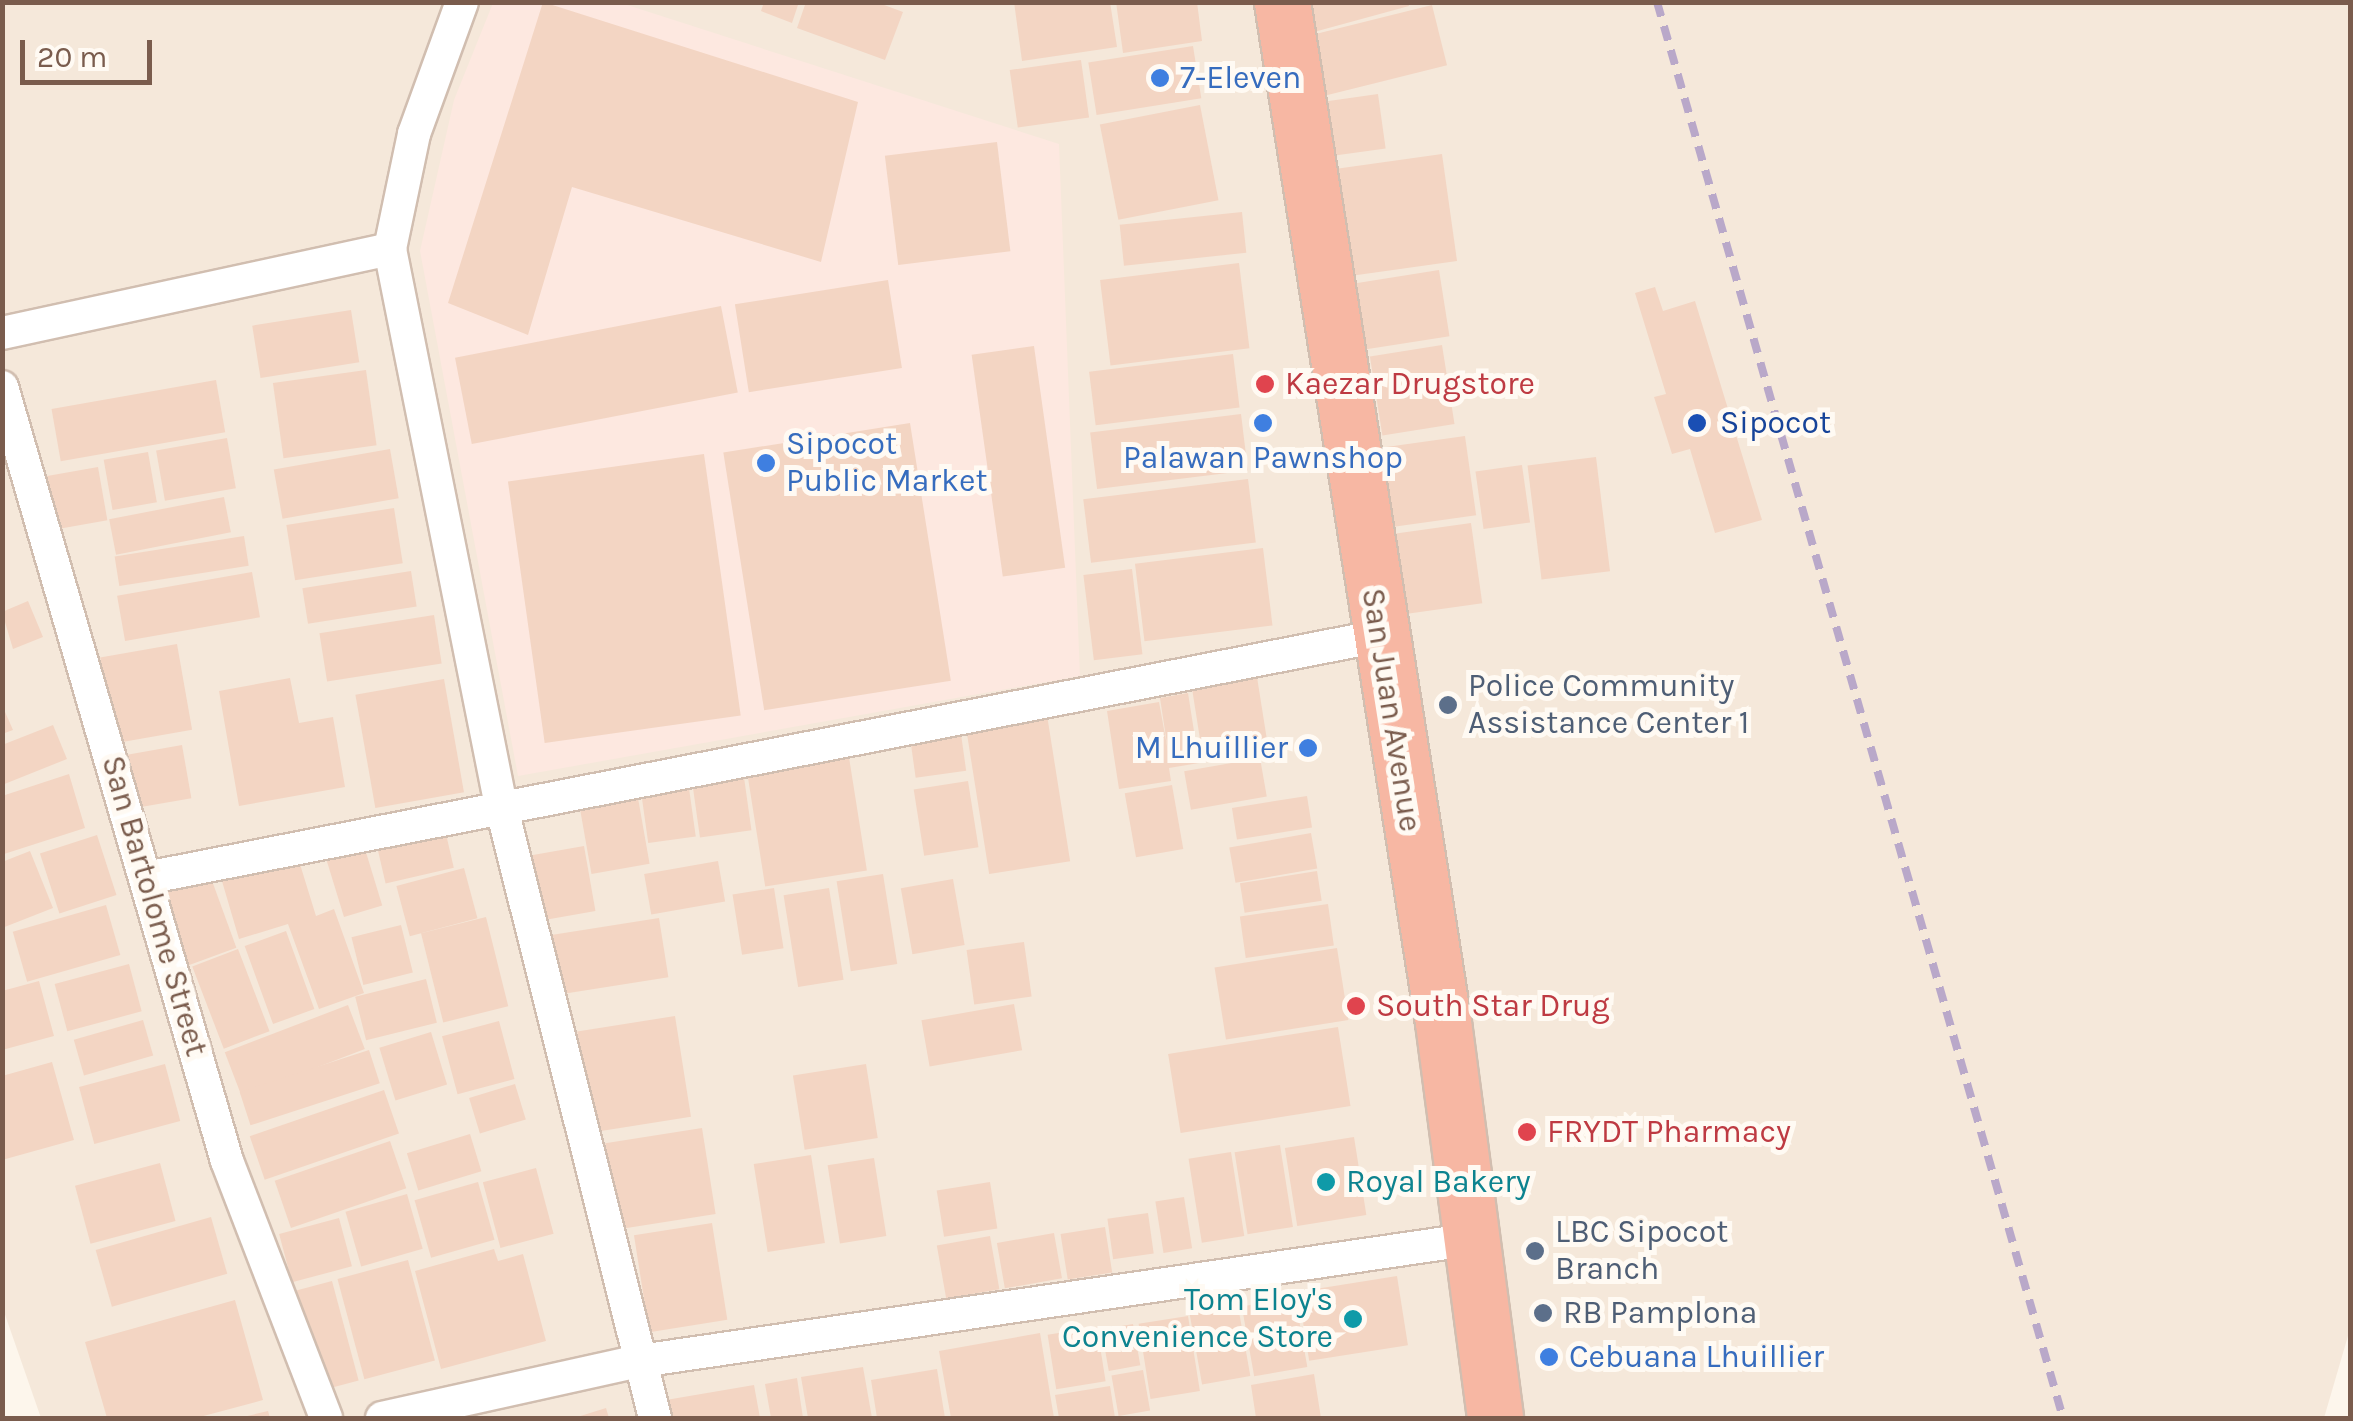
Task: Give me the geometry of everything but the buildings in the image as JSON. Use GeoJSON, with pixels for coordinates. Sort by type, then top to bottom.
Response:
{"type":"FeatureCollection","features":[{"type":"Feature","properties":{"kind":"highway","name":"San Juan Avenue"},"geometry":{"type":"LineString","coordinates":[[1282,2],[1472,1239],[1495,1418]]}},
{"type":"Feature","properties":{"kind":"street"},"geometry":{"type":"LineString","coordinates":[[462,2],[418,119],[390,249],[500,802],[656,1418]]}},
{"type":"Feature","properties":{"kind":"street"},"geometry":{"type":"LineString","coordinates":[[2,333],[390,249]]}},
{"type":"Feature","properties":{"kind":"street","name":"San Bartolome Street"},"geometry":{"type":"LineString","coordinates":[[2,387],[227,1161],[326,1418]]}},
{"type":"Feature","properties":{"kind":"street"},"geometry":{"type":"LineString","coordinates":[[146,878],[500,802],[1379,636]]}},
{"type":"Feature","properties":{"kind":"street"},"geometry":{"type":"LineString","coordinates":[[382,1418],[640,1361],[1472,1239]]}},
{"type":"Feature","properties":{"kind":"shaded area"},"geometry":{"type":"Polygon","coordinates":[[[2,3],[2350,3],[2350,1329],[2324,1418],[41,1418],[2,1306],[2,3]]]}},
{"type":"Feature","properties":{"kind":"shaded area","name":"Sipocot Public Market"},"geometry":{"type":"Polygon","coordinates":[[[493,3],[621,3],[1059,144],[1080,676],[518,776],[420,251],[454,100],[493,3]]]}},
{"type":"Feature","properties":{"kind":"railway"},"geometry":{"type":"LineString","coordinates":[[1657,2],[2063,1418]]}},
{"type":"Feature","properties":{"kind":"place","name":"7-Eleven"},"geometry":{"type":"Point","coordinates":[1160,78]}},
{"type":"Feature","properties":{"kind":"place","name":"Kaezar Drugstore"},"geometry":{"type":"Point","coordinates":[1265,384]}},
{"type":"Feature","properties":{"kind":"place","name":"Palawan Pawnshop"},"geometry":{"type":"Point","coordinates":[1263,423]}},
{"type":"Feature","properties":{"kind":"place","name":"Sipocot"},"geometry":{"type":"Point","coordinates":[1697,423]}},
{"type":"Feature","properties":{"kind":"place","name":"Sipocot Public Market"},"geometry":{"type":"Point","coordinates":[766,463]}},
{"type":"Feature","properties":{"kind":"place","name":"Police Community Assistance Center 1"},"geometry":{"type":"Point","coordinates":[1448,705]}},
{"type":"Feature","properties":{"kind":"place","name":"M Lhuillier"},"geometry":{"type":"Point","coordinates":[1308,748]}},
{"type":"Feature","properties":{"kind":"place","name":"South Star Drug"},"geometry":{"type":"Point","coordinates":[1356,1006]}},
{"type":"Feature","properties":{"kind":"place","name":"FRYDT Pharmacy"},"geometry":{"type":"Point","coordinates":[1527,1132]}},
{"type":"Feature","properties":{"kind":"place","name":"Royal Bakery"},"geometry":{"type":"Point","coordinates":[1326,1182]}},
{"type":"Feature","properties":{"kind":"place","name":"LBC Sipocot Branch"},"geometry":{"type":"Point","coordinates":[1535,1251]}},
{"type":"Feature","properties":{"kind":"place","name":"RB Pamplona"},"geometry":{"type":"Point","coordinates":[1543,1313]}},
{"type":"Feature","properties":{"kind":"place","name":"Tom Eloy's Convenience Store"},"geometry":{"type":"Point","coordinates":[1353,1319]}},
{"type":"Feature","properties":{"kind":"place","name":"Cebuana Lhuillier"},"geometry":{"type":"Point","coordinates":[1549,1357]}}]}
